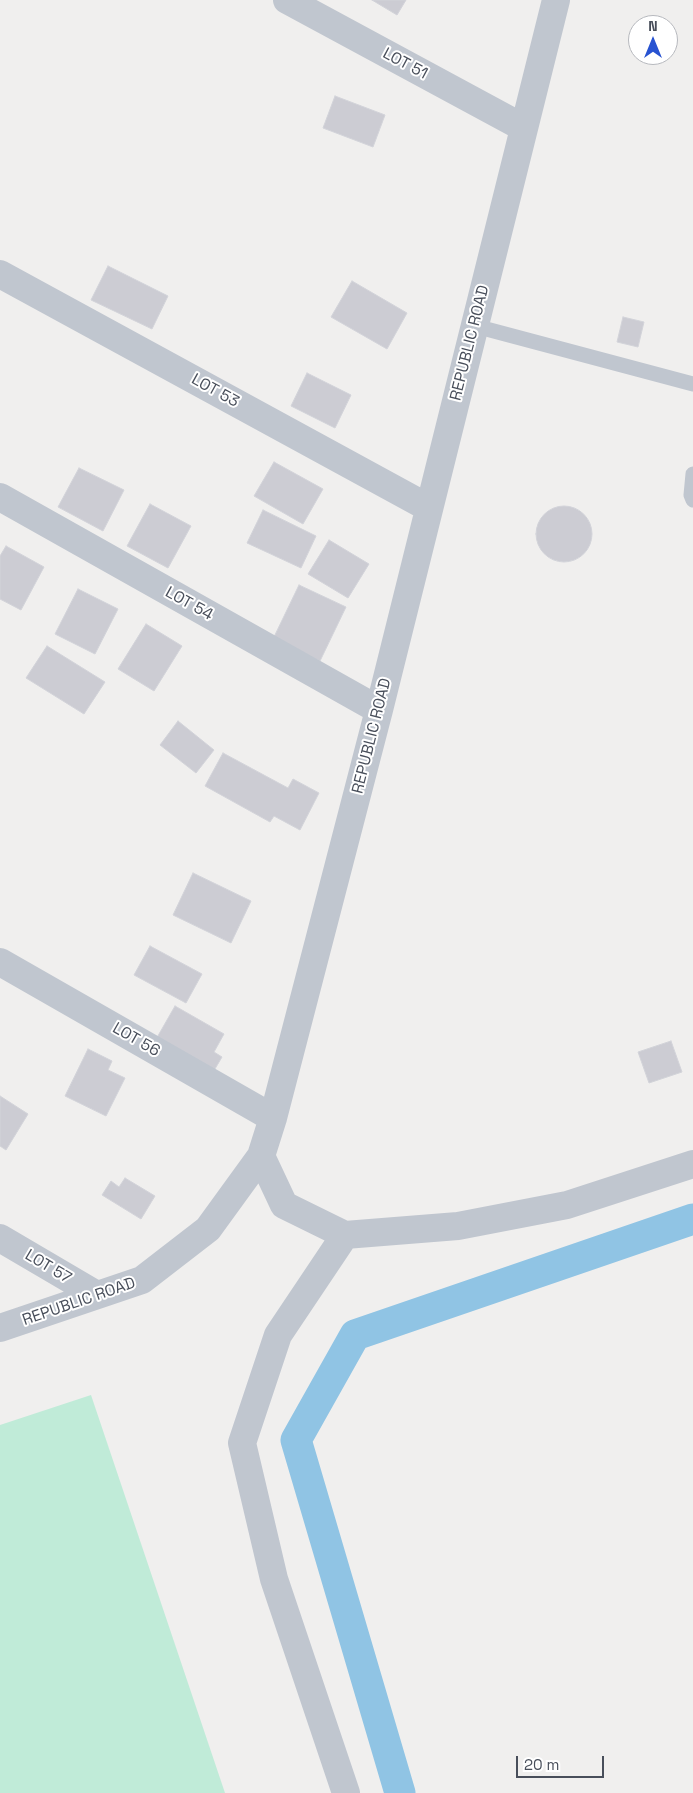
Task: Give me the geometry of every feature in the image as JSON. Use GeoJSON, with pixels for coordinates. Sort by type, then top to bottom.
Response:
{"type":"FeatureCollection","features":[{"type":"Feature","properties":{"kind":"street","name":"LOT 51"},"geometry":{"type":"LineString","coordinates":[[287,0],[524,128]]}},
{"type":"Feature","properties":{"kind":"street","name":"REPUBLIC ROAD"},"geometry":{"type":"LineString","coordinates":[[0,1328],[142,1280],[208,1230],[261,1156],[273,1118],[379,710],[556,0]]}},
{"type":"Feature","properties":{"kind":"street","name":"LOT 53"},"geometry":{"type":"LineString","coordinates":[[0,274],[429,508]]}},
{"type":"Feature","properties":{"kind":"street","name":"LOT 54"},"geometry":{"type":"LineString","coordinates":[[0,497],[379,710]]}},
{"type":"Feature","properties":{"kind":"street","name":"LOT 56"},"geometry":{"type":"LineString","coordinates":[[0,962],[273,1118]]}},
{"type":"Feature","properties":{"kind":"street"},"geometry":{"type":"LineString","coordinates":[[261,1156],[284,1205],[345,1235],[458,1226],[567,1205],[693,1164]]}},
{"type":"Feature","properties":{"kind":"street"},"geometry":{"type":"LineString","coordinates":[[345,1235],[278,1335],[242,1443],[274,1579],[346,1793]]}},
{"type":"Feature","properties":{"kind":"street","name":"LOT 57"},"geometry":{"type":"LineString","coordinates":[[0,1238],[97,1295]]}},
{"type":"Feature","properties":{"kind":"lane"},"geometry":{"type":"LineString","coordinates":[[475,326],[693,384]]}},
{"type":"Feature","properties":{"kind":"lane"},"geometry":{"type":"LineString","coordinates":[[693,474],[691,495],[693,500]]}},
{"type":"Feature","properties":{"kind":"green space"},"geometry":{"type":"Polygon","coordinates":[[[91,1395],[225,1793],[0,1793],[0,1425],[91,1395]]]}},
{"type":"Feature","properties":{"kind":"building"},"geometry":{"type":"Polygon","coordinates":[[[372,0],[406,0],[397,15],[372,0]]]}},
{"type":"Feature","properties":{"kind":"building"},"geometry":{"type":"Polygon","coordinates":[[[335,96],[385,115],[373,147],[323,128],[335,96]]]}},
{"type":"Feature","properties":{"kind":"building"},"geometry":{"type":"Polygon","coordinates":[[[108,266],[168,296],[152,329],[91,300],[108,266]]]}},
{"type":"Feature","properties":{"kind":"building"},"geometry":{"type":"Polygon","coordinates":[[[352,281],[407,313],[387,349],[331,317],[352,281]]]}},
{"type":"Feature","properties":{"kind":"building"},"geometry":{"type":"Polygon","coordinates":[[[623,317],[644,322],[638,347],[617,342],[623,317]]]}},
{"type":"Feature","properties":{"kind":"building"},"geometry":{"type":"Polygon","coordinates":[[[307,373],[351,395],[335,428],[291,406],[307,373]]]}},
{"type":"Feature","properties":{"kind":"building"},"geometry":{"type":"Polygon","coordinates":[[[274,462],[323,489],[303,524],[254,496],[274,462]]]}},
{"type":"Feature","properties":{"kind":"building"},"geometry":{"type":"Polygon","coordinates":[[[79,468],[124,490],[103,531],[58,507],[79,468]]]}},
{"type":"Feature","properties":{"kind":"building"},"geometry":{"type":"Polygon","coordinates":[[[150,504],[191,526],[168,568],[127,546],[150,504]]]}},
{"type":"Feature","properties":{"kind":"building"},"geometry":{"type":"Polygon","coordinates":[[[564,506],[575,508],[584,514],[590,523],[592,534],[590,545],[584,554],[575,560],[564,562],[553,560],[544,554],[538,545],[536,534],[538,523],[544,514],[553,508],[564,506]]]}},
{"type":"Feature","properties":{"kind":"building"},"geometry":{"type":"Polygon","coordinates":[[[263,510],[316,536],[301,568],[247,543],[263,510]]]}},
{"type":"Feature","properties":{"kind":"building"},"geometry":{"type":"Polygon","coordinates":[[[329,540],[369,564],[348,598],[308,574],[329,540]]]}},
{"type":"Feature","properties":{"kind":"building"},"geometry":{"type":"Polygon","coordinates":[[[6,546],[44,567],[21,610],[0,599],[0,556],[6,546]]]}},
{"type":"Feature","properties":{"kind":"building"},"geometry":{"type":"Polygon","coordinates":[[[299,585],[346,607],[320,661],[273,639],[299,585]]]}},
{"type":"Feature","properties":{"kind":"building"},"geometry":{"type":"Polygon","coordinates":[[[78,589],[118,609],[95,654],[55,634],[78,589]]]}},
{"type":"Feature","properties":{"kind":"building"},"geometry":{"type":"Polygon","coordinates":[[[146,624],[182,646],[154,691],[118,669],[146,624]]]}},
{"type":"Feature","properties":{"kind":"building"},"geometry":{"type":"Polygon","coordinates":[[[47,646],[105,682],[84,714],[26,678],[47,646]]]}},
{"type":"Feature","properties":{"kind":"building"},"geometry":{"type":"Polygon","coordinates":[[[178,721],[214,750],[196,773],[160,745],[178,721]]]}},
{"type":"Feature","properties":{"kind":"building"},"geometry":{"type":"Polygon","coordinates":[[[223,753],[288,788],[293,779],[319,793],[300,830],[274,816],[270,822],[205,786],[223,753]]]}},
{"type":"Feature","properties":{"kind":"building"},"geometry":{"type":"Polygon","coordinates":[[[193,873],[251,901],[231,943],[173,915],[193,873]]]}},
{"type":"Feature","properties":{"kind":"building"},"geometry":{"type":"Polygon","coordinates":[[[150,946],[202,974],[186,1003],[134,975],[150,946]]]}},
{"type":"Feature","properties":{"kind":"building"},"geometry":{"type":"Polygon","coordinates":[[[175,1006],[224,1034],[214,1052],[222,1057],[212,1074],[155,1041],[175,1006]]]}},
{"type":"Feature","properties":{"kind":"building"},"geometry":{"type":"Polygon","coordinates":[[[671,1041],[682,1072],[649,1083],[638,1052],[671,1041]]]}},
{"type":"Feature","properties":{"kind":"building"},"geometry":{"type":"Polygon","coordinates":[[[88,1049],[112,1061],[108,1070],[125,1078],[106,1116],[65,1096],[88,1049]]]}},
{"type":"Feature","properties":{"kind":"building"},"geometry":{"type":"Polygon","coordinates":[[[0,1096],[28,1114],[6,1150],[0,1146],[0,1096]]]}},
{"type":"Feature","properties":{"kind":"building"},"geometry":{"type":"Polygon","coordinates":[[[125,1178],[155,1196],[141,1219],[102,1195],[111,1181],[119,1187],[125,1178]]]}},
{"type":"Feature","properties":{"kind":"waterway"},"geometry":{"type":"LineString","coordinates":[[400,1793],[296,1440],[355,1335],[693,1219]]}}]}
